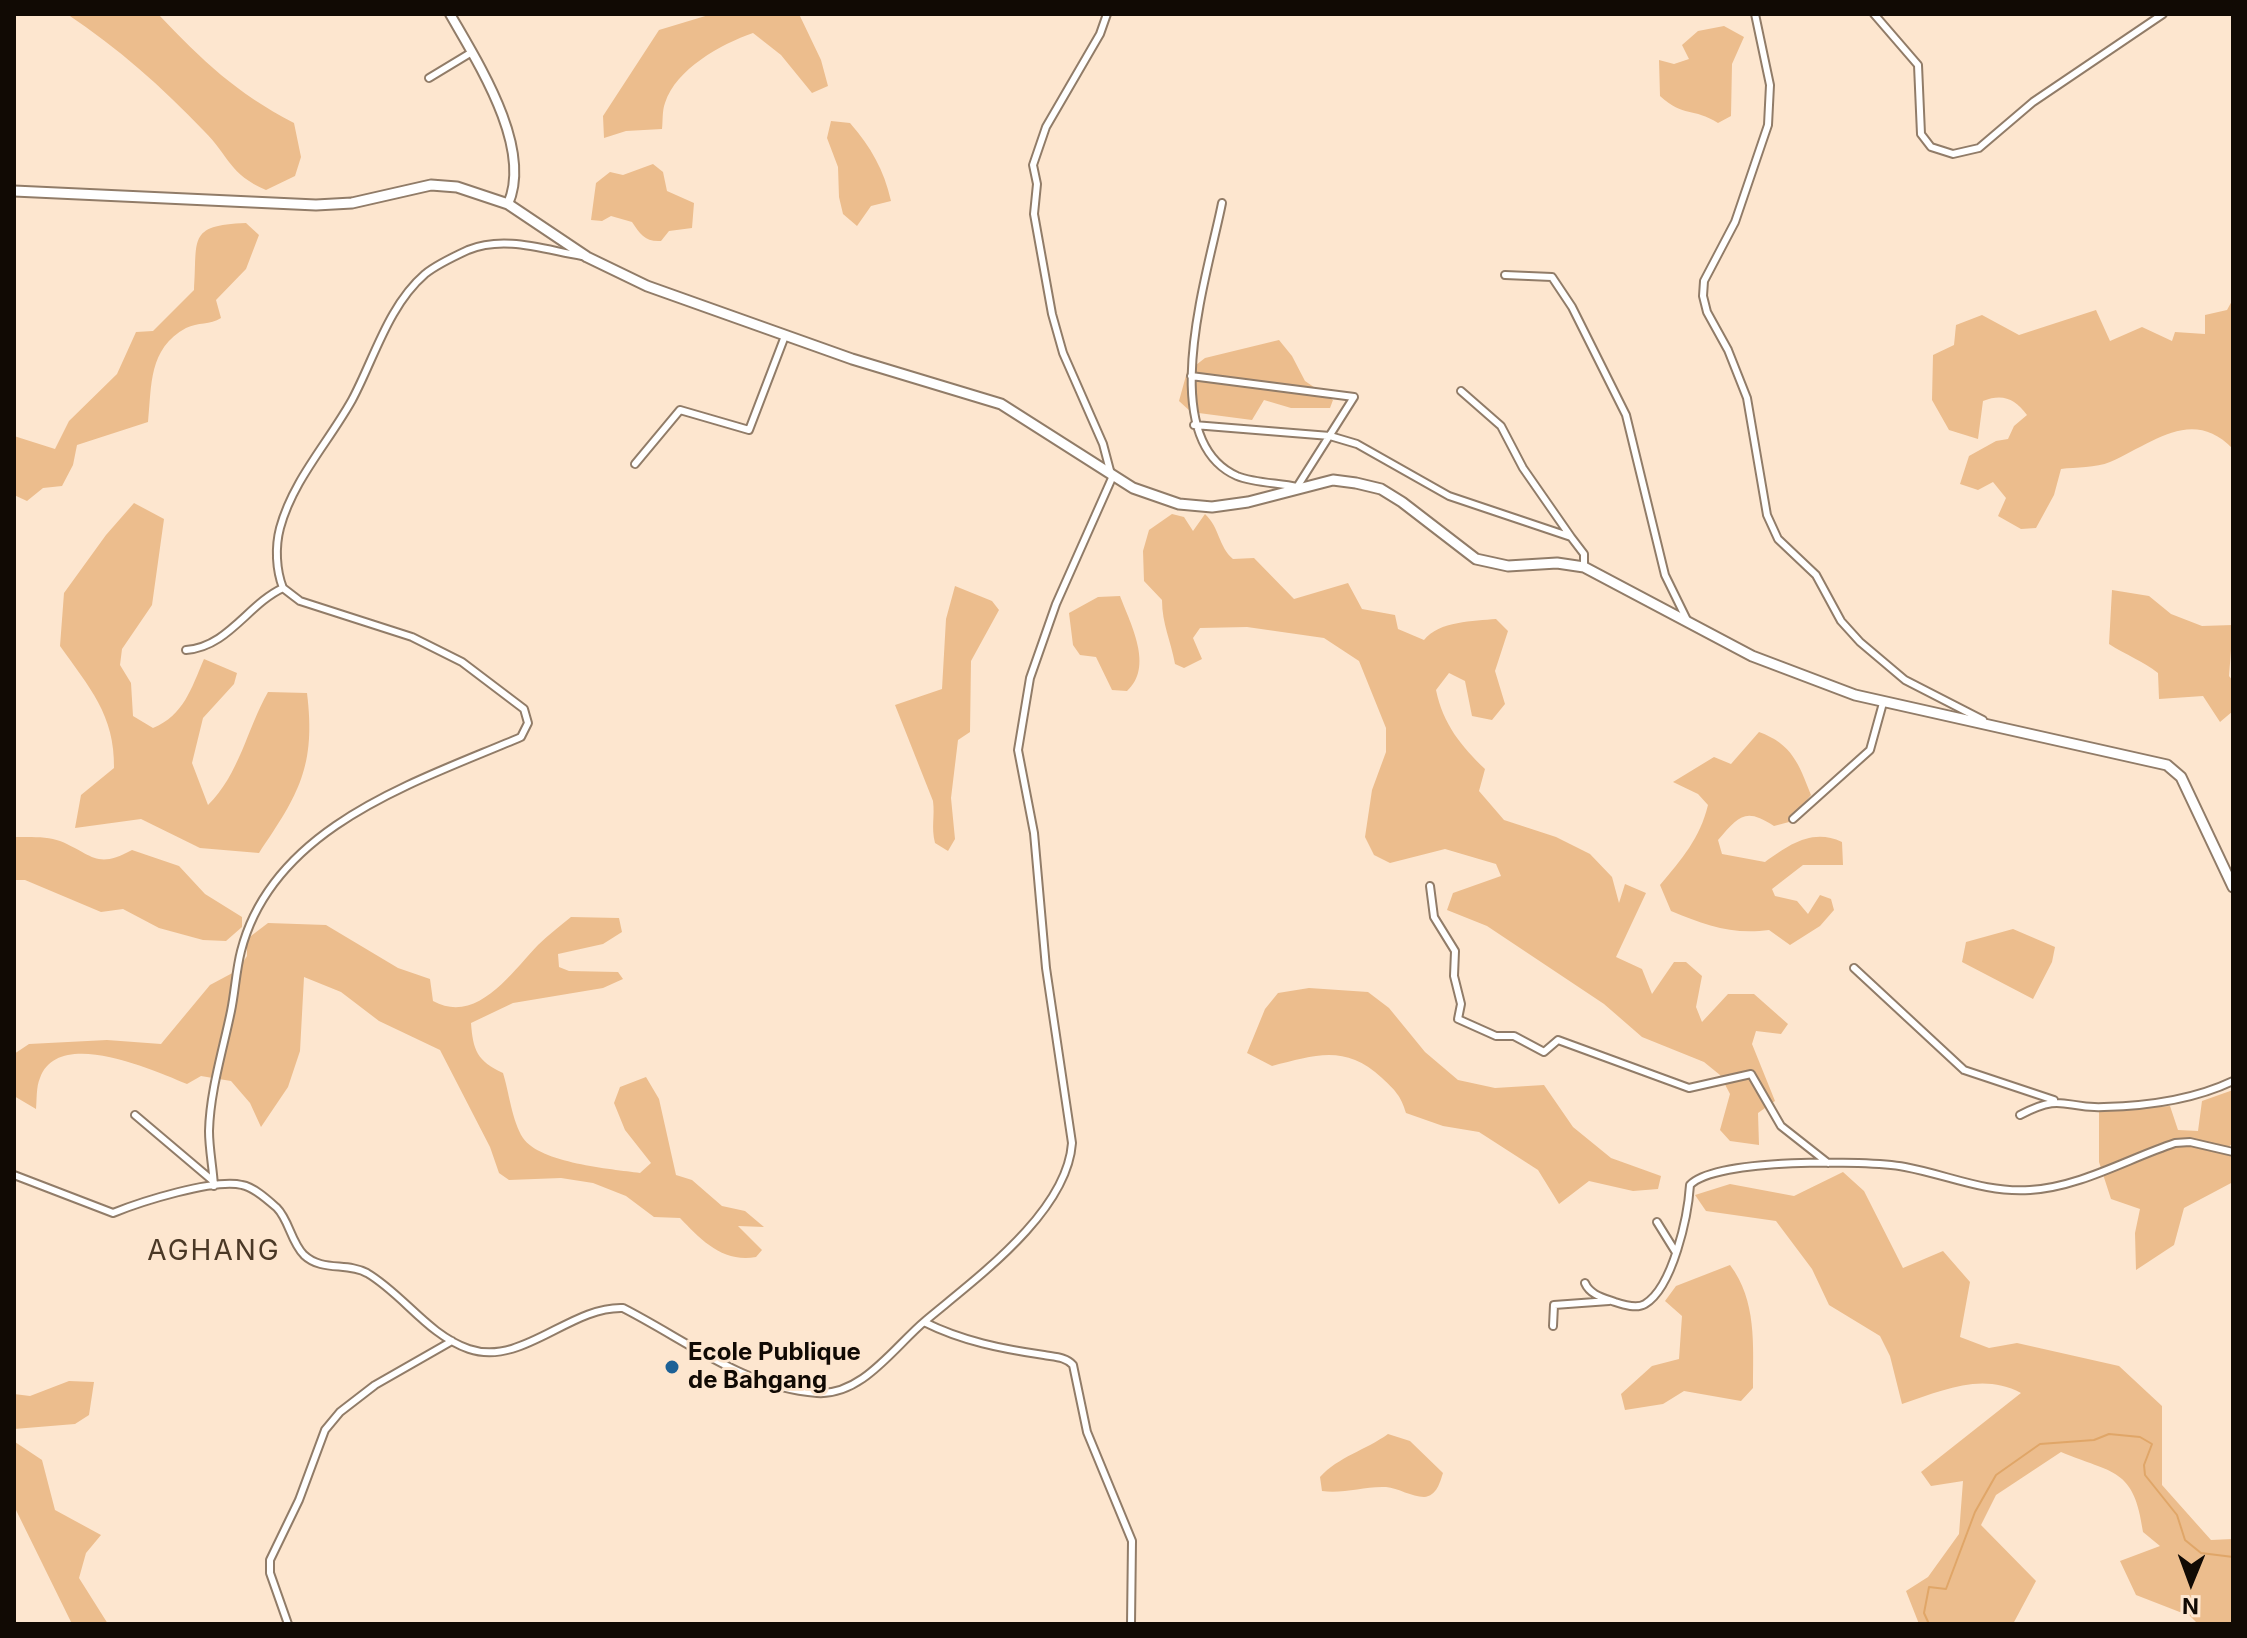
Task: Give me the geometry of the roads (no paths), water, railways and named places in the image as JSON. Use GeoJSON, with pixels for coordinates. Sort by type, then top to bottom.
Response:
{"type":"FeatureCollection","features":[{"type":"Feature","properties":{"kind":"main road"},"geometry":{"type":"LineString","coordinates":[[14,191],[325,205],[431,185],[457,187],[508,204],[587,257],[688,303],[1001,404],[1073,446],[1112,478],[1179,504],[1212,507],[1248,502],[1333,480],[1381,489],[1464,552],[1494,565],[1557,563],[1584,567],[1689,626],[1789,671],[1883,703],[2167,765],[2177,771],[2233,887]]}},
{"type":"Feature","properties":{"kind":"street"},"geometry":{"type":"LineString","coordinates":[[450,14],[472,52],[514,151],[516,177],[508,204]]}},
{"type":"Feature","properties":{"kind":"street"},"geometry":{"type":"LineString","coordinates":[[14,1175],[113,1213],[214,1183],[247,1185],[280,1211],[304,1255],[319,1264],[349,1266],[366,1272],[452,1341],[469,1349],[502,1352],[585,1315],[623,1308],[704,1355],[764,1382],[815,1393],[833,1393],[849,1387],[995,1263],[1039,1213],[1070,1163],[1072,1143],[1046,968],[1034,833],[1018,750],[1030,678],[1056,604],[1112,478],[1103,444],[1063,353],[1052,314],[1034,214],[1037,184],[1033,165],[1046,127],[1100,34],[1107,14]]}},
{"type":"Feature","properties":{"kind":"street"},"geometry":{"type":"LineString","coordinates":[[1755,14],[1770,85],[1768,125],[1735,222],[1704,281],[1703,296],[1707,312],[1728,350],[1747,398],[1767,515],[1778,539],[1816,575],[1841,621],[1886,667],[1932,696],[1993,726]]}},
{"type":"Feature","properties":{"kind":"street"},"geometry":{"type":"LineString","coordinates":[[1874,14],[1918,65],[1921,134],[1931,147],[1953,154],[1979,148],[2033,102],[2163,14]]}},
{"type":"Feature","properties":{"kind":"street"},"geometry":{"type":"LineString","coordinates":[[429,78],[472,52]]}},
{"type":"Feature","properties":{"kind":"street"},"geometry":{"type":"LineString","coordinates":[[1191,376],[1354,397],[1297,487],[1237,476],[1213,458],[1194,424],[1191,376],[1222,203]]}},
{"type":"Feature","properties":{"kind":"street"},"geometry":{"type":"LineString","coordinates":[[214,1183],[209,1133],[212,1101],[241,951],[255,915],[279,879],[339,822],[384,797],[521,737],[528,723],[524,709],[462,662],[412,637],[300,601],[283,588],[277,566],[279,528],[296,486],[353,398],[372,350],[425,274],[467,251],[490,244],[517,244],[587,257]]}},
{"type":"Feature","properties":{"kind":"street"},"geometry":{"type":"LineString","coordinates":[[1505,275],[1552,277],[1572,307],[1626,415],[1665,575],[1689,626]]}},
{"type":"Feature","properties":{"kind":"street"},"geometry":{"type":"LineString","coordinates":[[635,464],[680,410],[749,430],[785,336]]}},
{"type":"Feature","properties":{"kind":"street"},"geometry":{"type":"LineString","coordinates":[[1461,391],[1501,426],[1523,468],[1584,554],[1584,567]]}},
{"type":"Feature","properties":{"kind":"street"},"geometry":{"type":"LineString","coordinates":[[1194,424],[1330,436],[1357,444],[1449,496],[1571,537]]}},
{"type":"Feature","properties":{"kind":"street"},"geometry":{"type":"LineString","coordinates":[[186,650],[213,642],[263,597],[283,588]]}},
{"type":"Feature","properties":{"kind":"street"},"geometry":{"type":"LineString","coordinates":[[1793,819],[1870,750],[1883,703]]}},
{"type":"Feature","properties":{"kind":"street"},"geometry":{"type":"LineString","coordinates":[[1430,886],[1434,917],[1455,951],[1454,976],[1461,1004],[1458,1019],[1496,1036],[1514,1036],[1544,1052],[1558,1040],[1689,1088],[1751,1074],[1781,1126],[1828,1163]]}},
{"type":"Feature","properties":{"kind":"street"},"geometry":{"type":"LineString","coordinates":[[1854,968],[1964,1070],[2054,1100],[2104,1108],[2195,1096],[2233,1081]]}},
{"type":"Feature","properties":{"kind":"street"},"geometry":{"type":"LineString","coordinates":[[2020,1115],[2054,1100]]}},
{"type":"Feature","properties":{"kind":"street"},"geometry":{"type":"LineString","coordinates":[[135,1115],[214,1183]]}},
{"type":"Feature","properties":{"kind":"street"},"geometry":{"type":"LineString","coordinates":[[1553,1326],[1554,1305],[1613,1301],[1644,1305],[1669,1278],[1690,1185],[1697,1177],[1765,1165],[1891,1165],[1987,1189],[2027,1190],[2058,1186],[2175,1143],[2190,1142],[2233,1152]]}},
{"type":"Feature","properties":{"kind":"street"},"geometry":{"type":"LineString","coordinates":[[1657,1222],[1675,1251]]}},
{"type":"Feature","properties":{"kind":"street"},"geometry":{"type":"LineString","coordinates":[[1585,1283],[1591,1292],[1613,1301]]}},
{"type":"Feature","properties":{"kind":"street"},"geometry":{"type":"LineString","coordinates":[[924,1322],[947,1334],[995,1348],[1060,1358],[1073,1365],[1087,1432],[1132,1541],[1131,1624]]}},
{"type":"Feature","properties":{"kind":"street"},"geometry":{"type":"LineString","coordinates":[[288,1624],[270,1573],[270,1560],[299,1500],[325,1430],[340,1412],[375,1385],[452,1341]]}},
{"type":"Feature","properties":{"kind":"waterway"},"geometry":{"type":"LineString","coordinates":[[1929,1624],[1924,1613],[1929,1587],[1946,1589],[1975,1512],[1996,1475],[2040,1444],[2094,1440],[2109,1434],[2140,1437],[2152,1444],[2144,1465],[2145,1475],[2177,1515],[2185,1540],[2201,1553],[2233,1557]]}},
{"type":"Feature","properties":{"kind":"place","name":"Ecole Publique de Bahgang"},"geometry":{"type":"Point","coordinates":[672,1367]}},
{"type":"Feature","properties":{"kind":"district","name":"AGHANG"},"geometry":{"type":"Point","coordinates":[214,1252]}}]}
